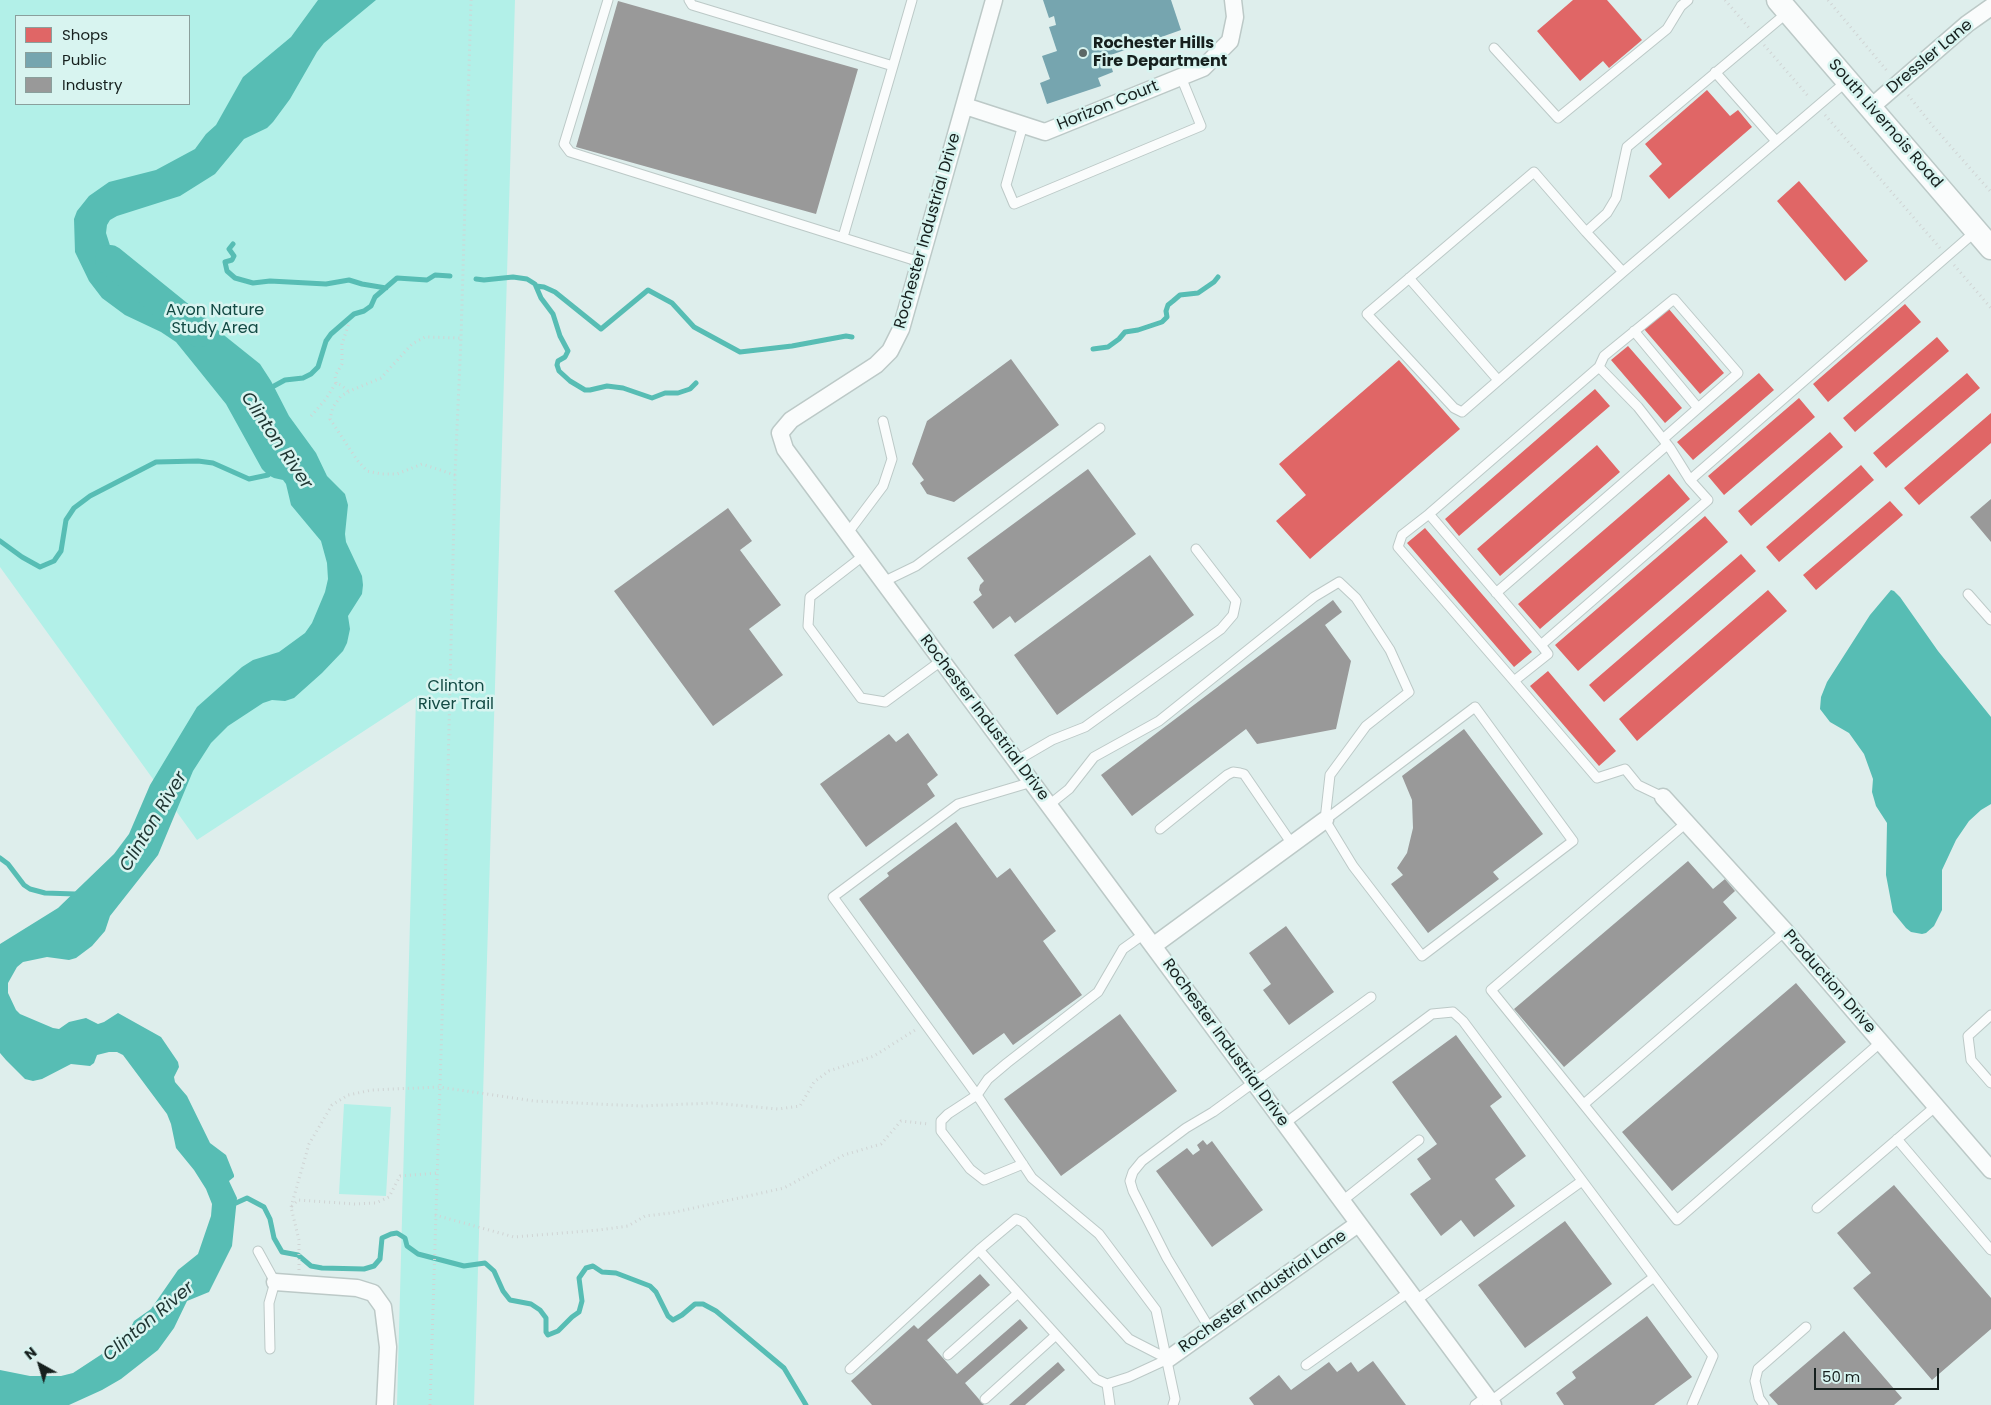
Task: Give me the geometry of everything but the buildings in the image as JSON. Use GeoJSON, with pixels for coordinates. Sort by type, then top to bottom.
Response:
{"type":"FeatureCollection","features":[{"type":"Feature","properties":{"kind":"main road","name":"South Livernois Road"},"geometry":{"type":"LineString","coordinates":[[1783,6],[1991,248]]}},
{"type":"Feature","properties":{"kind":"street","name":"Rochester Industrial Drive"},"geometry":{"type":"LineString","coordinates":[[994,0],[901,330],[890,350],[876,365],[791,420],[780,433],[785,449],[1412,1296],[1486,1402]]}},
{"type":"Feature","properties":{"kind":"street","name":"Horizon Court"},"geometry":{"type":"LineString","coordinates":[[965,106],[1044,132],[1203,68],[1230,40],[1235,17],[1233,0]]}},
{"type":"Feature","properties":{"kind":"street","name":"Dressler Lane"},"geometry":{"type":"LineString","coordinates":[[1870,108],[1967,24],[1985,6]]}},
{"type":"Feature","properties":{"kind":"street","name":"Production Drive"},"geometry":{"type":"LineString","coordinates":[[1663,797],[1785,931],[1991,1170]]}},
{"type":"Feature","properties":{"kind":"street"},"geometry":{"type":"LineString","coordinates":[[1148,940],[1325,820]]}},
{"type":"Feature","properties":{"kind":"street","name":"Rochester Industrial Lane"},"geometry":{"type":"LineString","coordinates":[[1168,1359],[1358,1224]]}},
{"type":"Feature","properties":{"kind":"street"},"geometry":{"type":"LineString","coordinates":[[275,1282],[357,1288],[373,1293],[383,1307],[388,1347],[385,1405]]}},
{"type":"Feature","properties":{"kind":"lane"},"geometry":{"type":"LineString","coordinates":[[608,0],[564,144],[570,152],[920,262]]}},
{"type":"Feature","properties":{"kind":"lane"},"geometry":{"type":"LineString","coordinates":[[689,0],[692,5],[894,66]]}},
{"type":"Feature","properties":{"kind":"lane"},"geometry":{"type":"LineString","coordinates":[[844,237],[912,0]]}},
{"type":"Feature","properties":{"kind":"lane"},"geometry":{"type":"LineString","coordinates":[[1494,48],[1558,118],[1667,29],[1688,0]]}},
{"type":"Feature","properties":{"kind":"lane"},"geometry":{"type":"LineString","coordinates":[[1586,232],[1607,213],[1616,198],[1627,147],[1757,37],[1783,6]]}},
{"type":"Feature","properties":{"kind":"lane"},"geometry":{"type":"LineString","coordinates":[[1715,72],[1776,141]]}},
{"type":"Feature","properties":{"kind":"lane"},"geometry":{"type":"LineString","coordinates":[[1023,125],[1006,185],[1014,204],[1201,126],[1181,76]]}},
{"type":"Feature","properties":{"kind":"lane"},"geometry":{"type":"LineString","coordinates":[[1623,272],[1534,172],[1367,314],[1454,408],[1462,412],[1847,80]]}},
{"type":"Feature","properties":{"kind":"lane"},"geometry":{"type":"LineString","coordinates":[[1690,480],[1976,231]]}},
{"type":"Feature","properties":{"kind":"lane"},"geometry":{"type":"LineString","coordinates":[[1409,278],[1498,380]]}},
{"type":"Feature","properties":{"kind":"lane"},"geometry":{"type":"LineString","coordinates":[[1496,593],[1665,442],[1698,408],[1738,373],[1674,298],[1604,356],[1599,367],[1429,514],[1402,535],[1398,547],[1597,778],[1625,769],[1638,785],[1663,797]]}},
{"type":"Feature","properties":{"kind":"lane"},"geometry":{"type":"LineString","coordinates":[[1634,331],[1698,408]]}},
{"type":"Feature","properties":{"kind":"lane"},"geometry":{"type":"LineString","coordinates":[[1541,645],[1708,500],[1690,480],[1665,442],[1638,407],[1599,367]]}},
{"type":"Feature","properties":{"kind":"lane"},"geometry":{"type":"LineString","coordinates":[[847,534],[883,486],[892,459],[883,421]]}},
{"type":"Feature","properties":{"kind":"lane"},"geometry":{"type":"LineString","coordinates":[[883,582],[916,566],[1100,428]]}},
{"type":"Feature","properties":{"kind":"lane"},"geometry":{"type":"LineString","coordinates":[[1429,514],[1548,654],[1514,681]]}},
{"type":"Feature","properties":{"kind":"lane"},"geometry":{"type":"LineString","coordinates":[[1016,762],[1052,740],[1085,727],[1221,629],[1233,615],[1236,601],[1196,548]]}},
{"type":"Feature","properties":{"kind":"lane"},"geometry":{"type":"LineString","coordinates":[[863,556],[810,597],[808,626],[861,698],[886,702],[941,661]]}},
{"type":"Feature","properties":{"kind":"lane"},"geometry":{"type":"LineString","coordinates":[[1049,805],[1068,788],[1094,757],[1159,721],[1314,596],[1340,582],[1356,598],[1390,650],[1409,692],[1366,726],[1330,775],[1325,820],[1353,866],[1422,956],[1573,841],[1475,707],[1325,820]]}},
{"type":"Feature","properties":{"kind":"lane"},"geometry":{"type":"LineString","coordinates":[[1968,594],[1991,620]]}},
{"type":"Feature","properties":{"kind":"lane"},"geometry":{"type":"LineString","coordinates":[[1160,829],[1233,772],[1244,774],[1292,844]]}},
{"type":"Feature","properties":{"kind":"lane"},"geometry":{"type":"LineString","coordinates":[[1032,782],[958,804],[833,897],[977,1095],[1032,1178],[1099,1234],[1156,1310],[1168,1359],[1175,1399],[1174,1405]]}},
{"type":"Feature","properties":{"kind":"lane"},"geometry":{"type":"LineString","coordinates":[[1686,823],[1491,990],[1678,1220],[1881,1042]]}},
{"type":"Feature","properties":{"kind":"lane"},"geometry":{"type":"LineString","coordinates":[[1584,1104],[1785,931]]}},
{"type":"Feature","properties":{"kind":"lane"},"geometry":{"type":"LineString","coordinates":[[1024,1164],[984,1180],[970,1169],[941,1130],[941,1122],[948,1114],[977,1095],[988,1080],[1007,1063],[1098,992],[1123,948],[1148,940]]}},
{"type":"Feature","properties":{"kind":"lane"},"geometry":{"type":"LineString","coordinates":[[1210,1329],[1167,1258],[1133,1191],[1130,1181],[1133,1172],[1142,1161],[1186,1128],[1213,1112],[1254,1083],[1371,997]]}},
{"type":"Feature","properties":{"kind":"lane"},"geometry":{"type":"LineString","coordinates":[[1284,1124],[1432,1014],[1453,1012],[1463,1021],[1713,1356],[1692,1405]]}},
{"type":"Feature","properties":{"kind":"lane"},"geometry":{"type":"LineString","coordinates":[[1991,1015],[1968,1036],[1971,1060],[1991,1083]]}},
{"type":"Feature","properties":{"kind":"lane"},"geometry":{"type":"LineString","coordinates":[[1817,1208],[1936,1106]]}},
{"type":"Feature","properties":{"kind":"lane"},"geometry":{"type":"LineString","coordinates":[[1897,1139],[1991,1250]]}},
{"type":"Feature","properties":{"kind":"lane"},"geometry":{"type":"LineString","coordinates":[[1341,1202],[1419,1140]]}},
{"type":"Feature","properties":{"kind":"lane"},"geometry":{"type":"LineString","coordinates":[[1306,1365],[1582,1181]]}},
{"type":"Feature","properties":{"kind":"lane"},"geometry":{"type":"LineString","coordinates":[[850,1369],[1016,1218],[1023,1222],[1129,1339],[1168,1359]]}},
{"type":"Feature","properties":{"kind":"lane"},"geometry":{"type":"LineString","coordinates":[[979,1250],[1096,1379],[1107,1384],[1129,1377],[1168,1359]]}},
{"type":"Feature","properties":{"kind":"lane"},"geometry":{"type":"LineString","coordinates":[[258,1251],[275,1282],[269,1302],[270,1349]]}},
{"type":"Feature","properties":{"kind":"lane"},"geometry":{"type":"LineString","coordinates":[[1486,1402],[1654,1277]]}},
{"type":"Feature","properties":{"kind":"lane"},"geometry":{"type":"LineString","coordinates":[[948,1355],[1018,1293]]}},
{"type":"Feature","properties":{"kind":"lane"},"geometry":{"type":"LineString","coordinates":[[1764,1405],[1759,1398],[1755,1381],[1758,1369],[1806,1327]]}},
{"type":"Feature","properties":{"kind":"lane"},"geometry":{"type":"LineString","coordinates":[[985,1399],[1056,1335]]}},
{"type":"Feature","properties":{"kind":"lane"},"geometry":{"type":"LineString","coordinates":[[1107,1384],[1110,1405]]}},
{"type":"Feature","properties":{"kind":"path"},"geometry":{"type":"LineString","coordinates":[[430,1405],[434,1228],[442,1022],[454,475],[461,338],[471,0]]}},
{"type":"Feature","properties":{"kind":"path"},"geometry":{"type":"LineString","coordinates":[[1725,0],[1991,308]]}},
{"type":"Feature","properties":{"kind":"path"},"geometry":{"type":"LineString","coordinates":[[1828,0],[1891,76]]}},
{"type":"Feature","properties":{"kind":"path"},"geometry":{"type":"LineString","coordinates":[[1910,98],[1991,192]]}},
{"type":"Feature","properties":{"kind":"path"},"geometry":{"type":"LineString","coordinates":[[310,416],[336,383],[335,376],[342,364],[342,344],[349,323]]}},
{"type":"Feature","properties":{"kind":"path"},"geometry":{"type":"LineString","coordinates":[[454,475],[422,464],[397,474],[381,474],[367,471],[361,466],[330,419],[336,402],[348,391],[381,378],[412,344],[425,337],[461,338]]}},
{"type":"Feature","properties":{"kind":"path"},"geometry":{"type":"LineString","coordinates":[[336,383],[348,391]]}},
{"type":"Feature","properties":{"kind":"path"},"geometry":{"type":"LineString","coordinates":[[298,1264],[299,1240],[290,1208],[309,1144],[332,1106],[348,1095],[372,1090],[440,1087],[534,1101],[641,1106],[714,1103],[778,1109],[800,1106],[814,1082],[829,1071],[874,1056],[925,1024]]}},
{"type":"Feature","properties":{"kind":"path"},"geometry":{"type":"LineString","coordinates":[[435,1215],[514,1237],[628,1226],[645,1216],[671,1213],[784,1188],[844,1155],[881,1144],[901,1120],[940,1126]]}},
{"type":"Feature","properties":{"kind":"path"},"geometry":{"type":"LineString","coordinates":[[290,1208],[298,1200],[356,1204],[376,1203],[389,1197],[400,1176],[437,1173]]}},
{"type":"Feature","properties":{"kind":"green space","name":"Avon Nature Study Area"},"geometry":{"type":"Polygon","coordinates":[[[0,0],[515,0],[474,1405],[397,1405],[416,697],[197,840],[0,567],[0,0]]]}},
{"type":"Feature","properties":{"kind":"green space"},"geometry":{"type":"Polygon","coordinates":[[[344,1104],[391,1107],[386,1196],[339,1194],[344,1104]]]}},
{"type":"Feature","properties":{"kind":"water"},"geometry":{"type":"Polygon","coordinates":[[[318,0],[376,0],[324,43],[290,99],[273,122],[267,128],[244,139],[215,174],[180,196],[117,216],[110,220],[106,233],[113,255],[159,302],[215,328],[260,364],[289,416],[316,453],[327,476],[345,494],[348,505],[346,542],[362,576],[363,585],[362,594],[348,616],[350,629],[347,643],[343,651],[322,673],[294,698],[285,701],[272,700],[263,703],[228,726],[211,743],[193,771],[158,855],[110,916],[105,931],[92,946],[76,958],[69,960],[47,957],[23,962],[17,967],[8,983],[8,993],[20,1014],[53,1028],[59,1029],[69,1022],[86,1018],[98,1024],[118,1013],[161,1037],[178,1062],[179,1067],[174,1077],[175,1082],[187,1096],[210,1143],[226,1155],[234,1175],[229,1181],[237,1198],[232,1246],[209,1292],[187,1301],[174,1328],[158,1350],[121,1379],[69,1405],[0,1405],[0,1370],[30,1376],[61,1376],[73,1373],[102,1354],[129,1331],[134,1321],[151,1309],[178,1270],[198,1254],[211,1216],[212,1204],[206,1189],[194,1170],[176,1148],[167,1114],[123,1055],[117,1052],[109,1052],[97,1055],[94,1063],[90,1066],[71,1064],[42,1079],[33,1081],[25,1079],[0,1053],[0,944],[58,908],[114,854],[129,834],[150,785],[197,707],[242,667],[253,660],[279,652],[305,633],[312,623],[325,592],[328,579],[327,563],[321,541],[291,505],[286,484],[283,480],[268,475],[262,469],[226,404],[176,342],[161,332],[125,315],[102,298],[89,281],[75,252],[74,219],[77,211],[89,196],[109,182],[156,170],[195,149],[206,134],[216,125],[243,77],[291,37],[318,0]]]}},
{"type":"Feature","properties":{"kind":"water"},"geometry":{"type":"Polygon","coordinates":[[[1891,590],[1900,597],[1938,651],[1991,717],[1991,804],[1969,821],[1956,840],[1942,870],[1942,910],[1934,926],[1922,934],[1911,932],[1893,912],[1886,875],[1887,823],[1876,806],[1872,792],[1873,779],[1864,754],[1849,733],[1830,722],[1820,709],[1821,697],[1827,682],[1870,615],[1891,590]]]}},
{"type":"Feature","properties":{"kind":"waterway"},"geometry":{"type":"LineString","coordinates":[[233,244],[229,249],[234,256],[232,260],[225,262],[227,271],[235,278],[253,283],[270,281],[326,284],[349,280],[386,288]]}},
{"type":"Feature","properties":{"kind":"waterway","name":"Clinton River"},"geometry":{"type":"LineString","coordinates":[[110,260],[199,332]]}},
{"type":"Feature","properties":{"kind":"waterway"},"geometry":{"type":"LineString","coordinates":[[274,386],[285,380],[303,378],[311,374],[318,367],[326,341],[331,334],[354,314],[364,311],[371,306],[375,297],[397,278],[427,280],[435,275],[450,276]]}},
{"type":"Feature","properties":{"kind":"waterway"},"geometry":{"type":"LineString","coordinates":[[476,279],[513,277],[527,279],[535,284],[541,298],[553,314],[560,336],[568,351],[565,357],[558,361],[559,371],[570,381],[585,390],[607,386],[623,388],[652,398],[665,393],[678,393],[690,389],[696,383]]}},
{"type":"Feature","properties":{"kind":"waterway"},"geometry":{"type":"LineString","coordinates":[[1093,349],[1108,347],[1125,332],[1162,322],[1167,317],[1168,305],[1180,295],[1198,293],[1218,277]]}},
{"type":"Feature","properties":{"kind":"waterway"},"geometry":{"type":"LineString","coordinates":[[536,286],[555,292],[601,329],[648,290],[672,303],[694,327],[740,352],[792,346],[846,336],[852,337]]}},
{"type":"Feature","properties":{"kind":"waterway"},"geometry":{"type":"LineString","coordinates":[[0,541],[40,567],[54,561],[61,551],[66,520],[74,508],[90,496],[156,462],[198,461],[213,463],[249,479],[268,475]]}},
{"type":"Feature","properties":{"kind":"waterway"},"geometry":{"type":"LineString","coordinates":[[0,858],[8,864],[24,885],[30,889],[45,893],[75,894]]}},
{"type":"Feature","properties":{"kind":"waterway"},"geometry":{"type":"LineString","coordinates":[[236,1203],[247,1198],[264,1207],[270,1219],[274,1238],[282,1252],[298,1255],[311,1266],[364,1269],[374,1266],[380,1259],[382,1238],[397,1233],[405,1238],[407,1246],[418,1254],[464,1266],[485,1263],[494,1271],[503,1291],[510,1300],[531,1304],[540,1310],[546,1318],[546,1332],[548,1335],[558,1331],[579,1312],[582,1301],[579,1278],[586,1268],[593,1266],[602,1272],[616,1273],[650,1286],[656,1292],[668,1316],[673,1320],[695,1304],[703,1304],[716,1311],[784,1368],[806,1405]]}},
{"type":"Feature","properties":{"kind":"place","name":"Rochester Hills Fire Department"},"geometry":{"type":"Point","coordinates":[1083,53]}},
{"type":"Feature","properties":{"kind":"park label","name":"Clinton River Trail"},"geometry":{"type":"Point","coordinates":[456,696]}}]}
